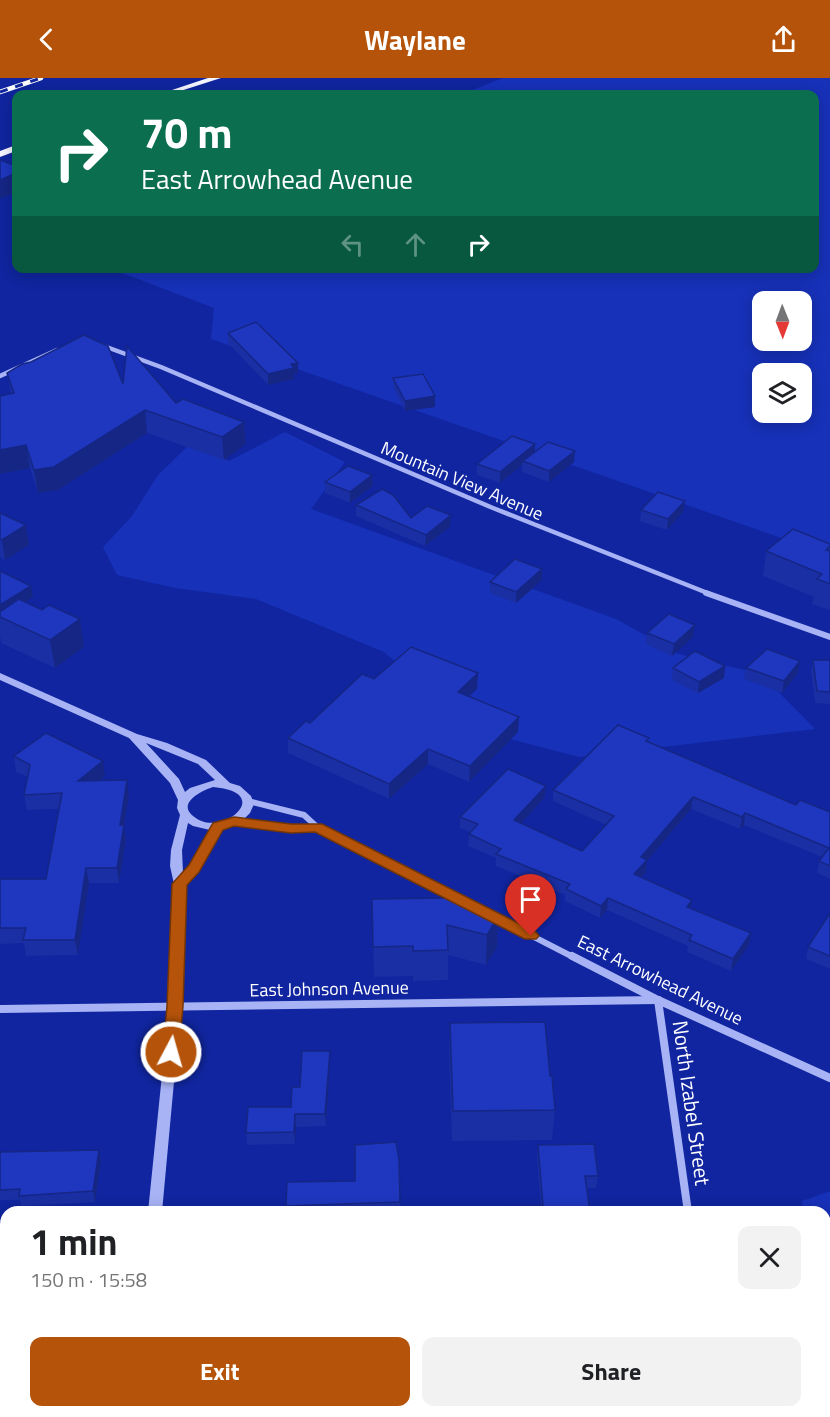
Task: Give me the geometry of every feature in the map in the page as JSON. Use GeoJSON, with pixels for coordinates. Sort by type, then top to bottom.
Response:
{"type":"FeatureCollection","features":[{"type":"Feature","properties":{"kind":"main road"},"geometry":{"type":"LineString","coordinates":[[177,90],[217,78]]}},
{"type":"Feature","properties":{"kind":"street","name":"Mountain View Avenue"},"geometry":{"type":"LineString","coordinates":[[98,344],[160,367],[560,537],[830,637]]}},
{"type":"Feature","properties":{"kind":"street"},"geometry":{"type":"LineString","coordinates":[[0,376],[60,349]]}},
{"type":"Feature","properties":{"kind":"street"},"geometry":{"type":"LineString","coordinates":[[0,676],[133,736],[163,745],[202,762],[225,783],[244,793],[248,801],[247,808],[234,822]]}},
{"type":"Feature","properties":{"kind":"street"},"geometry":{"type":"LineString","coordinates":[[133,736],[175,781],[183,799]]}},
{"type":"Feature","properties":{"kind":"street"},"geometry":{"type":"LineString","coordinates":[[225,783],[212,783],[189,791],[183,799],[181,808],[184,816],[193,823],[204,826],[218,826],[234,822],[291,828],[317,827]]}},
{"type":"Feature","properties":{"kind":"street"},"geometry":{"type":"LineString","coordinates":[[248,801],[304,815],[317,827],[457,898]]}},
{"type":"Feature","properties":{"kind":"street"},"geometry":{"type":"LineString","coordinates":[[156,1206],[175,1006],[180,884],[175,866],[175,843],[184,816]]}},
{"type":"Feature","properties":{"kind":"street"},"geometry":{"type":"LineString","coordinates":[[180,884],[194,868],[218,826]]}},
{"type":"Feature","properties":{"kind":"street","name":"East Arrowhead Avenue"},"geometry":{"type":"LineString","coordinates":[[489,914],[657,1000],[830,1078]]}},
{"type":"Feature","properties":{"kind":"street","name":"East Johnson Avenue"},"geometry":{"type":"LineString","coordinates":[[0,1008],[657,1000]]}},
{"type":"Feature","properties":{"kind":"street","name":"North Izabel Street"},"geometry":{"type":"LineString","coordinates":[[657,1000],[687,1206]]}},
{"type":"Feature","properties":{"kind":"shaded area"},"geometry":{"type":"Polygon","coordinates":[[[503,78],[830,78],[830,555],[211,339],[214,308],[122,273],[819,273],[819,90],[472,90],[503,78]]]}},
{"type":"Feature","properties":{"kind":"shaded area"},"geometry":{"type":"Polygon","coordinates":[[[285,432],[345,462],[311,509],[616,619],[679,654],[761,674],[815,729],[579,757],[495,735],[434,696],[384,652],[256,599],[175,588],[117,575],[103,547],[132,516],[158,475],[193,441],[229,461],[285,432]]]}},
{"type":"Feature","properties":{"kind":"shaded area"},"geometry":{"type":"Polygon","coordinates":[[[830,1191],[830,1206],[802,1206],[802,1201],[830,1191]]]}},
{"type":"Feature","properties":{"kind":"building"},"geometry":{"type":"Polygon","coordinates":[[[0,160],[12,164],[12,175],[0,180],[0,160]]]}},
{"type":"Feature","properties":{"kind":"building"},"geometry":{"type":"Polygon","coordinates":[[[256,322],[298,363],[291,364],[294,368],[268,374],[228,333],[256,322]]]}},
{"type":"Feature","properties":{"kind":"building"},"geometry":{"type":"Polygon","coordinates":[[[84,335],[108,346],[123,384],[127,346],[176,403],[183,399],[244,422],[222,437],[145,410],[54,467],[34,470],[26,445],[0,450],[0,396],[14,393],[7,373],[84,335]]]}},
{"type":"Feature","properties":{"kind":"building"},"geometry":{"type":"Polygon","coordinates":[[[423,374],[435,396],[405,401],[393,378],[423,374]]]}},
{"type":"Feature","properties":{"kind":"building"},"geometry":{"type":"Polygon","coordinates":[[[512,436],[535,444],[500,472],[477,464],[512,436]]]}},
{"type":"Feature","properties":{"kind":"building"},"geometry":{"type":"Polygon","coordinates":[[[548,442],[575,451],[549,471],[523,461],[548,442]]]}},
{"type":"Feature","properties":{"kind":"building"},"geometry":{"type":"Polygon","coordinates":[[[348,466],[372,475],[350,492],[325,482],[348,466]]]}},
{"type":"Feature","properties":{"kind":"building"},"geometry":{"type":"Polygon","coordinates":[[[382,489],[393,495],[411,518],[427,506],[451,515],[426,535],[356,505],[382,489]]]}},
{"type":"Feature","properties":{"kind":"building"},"geometry":{"type":"Polygon","coordinates":[[[658,492],[685,501],[668,519],[641,510],[658,492]]]}},
{"type":"Feature","properties":{"kind":"building"},"geometry":{"type":"Polygon","coordinates":[[[0,513],[26,525],[2,540],[0,539],[0,513]]]}},
{"type":"Feature","properties":{"kind":"building"},"geometry":{"type":"Polygon","coordinates":[[[793,529],[830,544],[826,550],[830,551],[830,584],[817,579],[822,574],[766,551],[793,529]]]}},
{"type":"Feature","properties":{"kind":"building"},"geometry":{"type":"Polygon","coordinates":[[[515,559],[542,569],[516,592],[490,582],[515,559]]]}},
{"type":"Feature","properties":{"kind":"building"},"geometry":{"type":"Polygon","coordinates":[[[0,571],[31,586],[0,605],[0,571]]]}},
{"type":"Feature","properties":{"kind":"building"},"geometry":{"type":"Polygon","coordinates":[[[19,599],[42,610],[49,605],[80,619],[50,640],[0,617],[0,612],[19,599]]]}},
{"type":"Feature","properties":{"kind":"building"},"geometry":{"type":"Polygon","coordinates":[[[669,614],[695,625],[674,644],[647,633],[669,614]]]}},
{"type":"Feature","properties":{"kind":"building"},"geometry":{"type":"Polygon","coordinates":[[[411,647],[478,673],[458,692],[519,717],[470,766],[428,749],[389,784],[288,738],[306,721],[310,723],[362,674],[374,679],[411,647]]]}},
{"type":"Feature","properties":{"kind":"building"},"geometry":{"type":"Polygon","coordinates":[[[767,649],[800,661],[784,681],[746,668],[767,649]]]}},
{"type":"Feature","properties":{"kind":"building"},"geometry":{"type":"Polygon","coordinates":[[[695,651],[725,666],[699,682],[673,668],[695,651]]]}},
{"type":"Feature","properties":{"kind":"building"},"geometry":{"type":"Polygon","coordinates":[[[813,660],[830,660],[830,692],[817,691],[813,660]]]}},
{"type":"Feature","properties":{"kind":"building"},"geometry":{"type":"Polygon","coordinates":[[[618,725],[649,738],[646,741],[796,805],[800,800],[830,812],[830,866],[819,861],[829,848],[745,813],[742,817],[693,797],[641,857],[647,860],[634,874],[692,900],[687,907],[751,933],[733,959],[689,940],[692,935],[608,898],[601,906],[566,889],[570,884],[496,854],[501,849],[469,834],[478,824],[460,817],[508,769],[546,786],[514,820],[582,851],[614,816],[553,790],[618,725]]]}},
{"type":"Feature","properties":{"kind":"building"},"geometry":{"type":"Polygon","coordinates":[[[46,733],[103,761],[78,781],[127,780],[120,825],[124,825],[117,868],[86,868],[75,940],[23,940],[26,928],[0,928],[0,879],[46,879],[62,793],[24,795],[30,765],[14,756],[46,733]]]}},
{"type":"Feature","properties":{"kind":"building"},"geometry":{"type":"Polygon","coordinates":[[[447,892],[498,917],[487,935],[447,925],[448,950],[413,951],[413,946],[373,947],[372,899],[443,898],[447,892]]]}},
{"type":"Feature","properties":{"kind":"building"},"geometry":{"type":"Polygon","coordinates":[[[830,913],[830,956],[808,947],[830,913]]]}},
{"type":"Feature","properties":{"kind":"building"},"geometry":{"type":"Polygon","coordinates":[[[545,1022],[555,1110],[453,1111],[450,1023],[545,1022]]]}},
{"type":"Feature","properties":{"kind":"building"},"geometry":{"type":"Polygon","coordinates":[[[302,1051],[330,1051],[325,1114],[295,1114],[294,1132],[246,1133],[248,1107],[291,1107],[292,1087],[300,1087],[302,1051]]]}},
{"type":"Feature","properties":{"kind":"building"},"geometry":{"type":"Polygon","coordinates":[[[396,1142],[400,1202],[286,1206],[287,1182],[355,1181],[355,1145],[396,1142]]]}},
{"type":"Feature","properties":{"kind":"building"},"geometry":{"type":"Polygon","coordinates":[[[594,1144],[598,1176],[585,1176],[589,1206],[543,1206],[538,1145],[594,1144]]]}},
{"type":"Feature","properties":{"kind":"building"},"geometry":{"type":"Polygon","coordinates":[[[99,1150],[93,1191],[19,1196],[20,1189],[0,1190],[0,1152],[99,1150]]]}},
{"type":"Feature","properties":{"kind":"railway"},"geometry":{"type":"LineString","coordinates":[[0,92],[41,78]]}},
{"type":"Feature","properties":{"kind":"route"},"geometry":{"type":"LineString","coordinates":[[171,1052],[180,884],[194,868],[218,826],[234,822],[291,828],[317,827],[531,936]]}}]}
